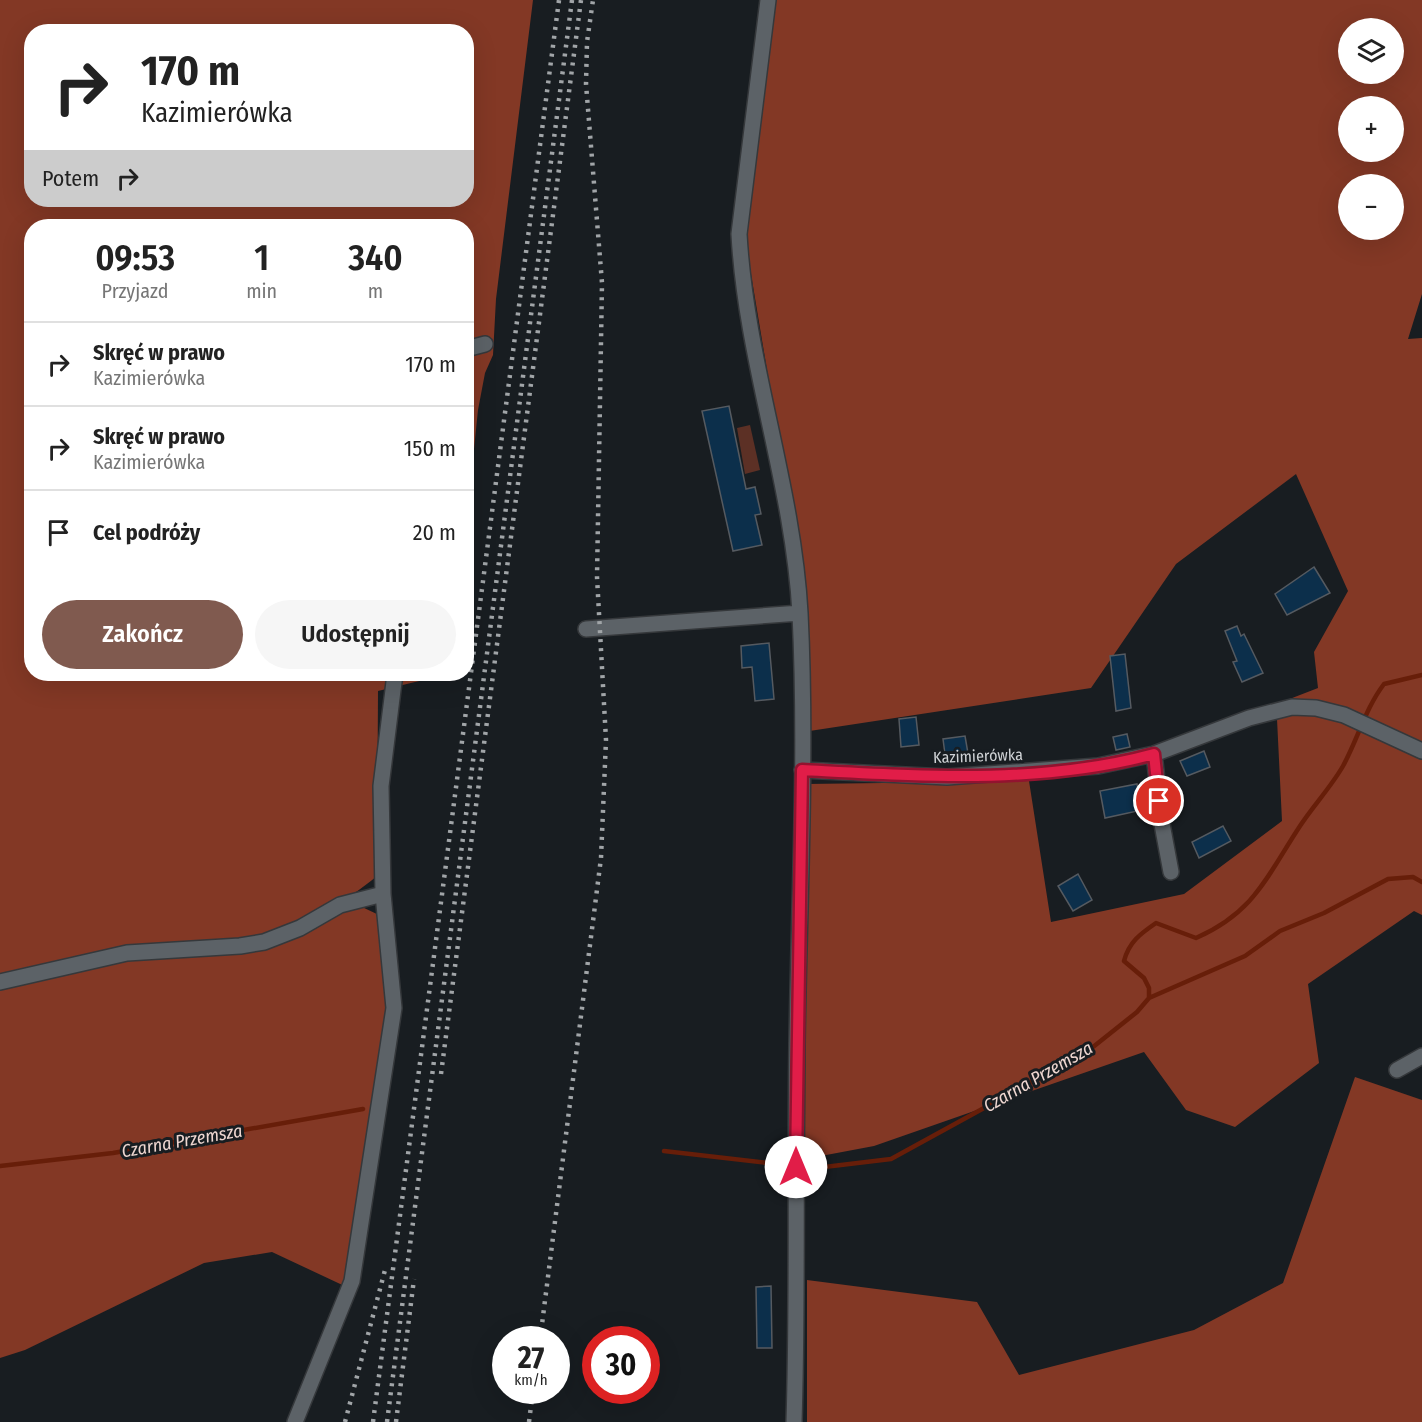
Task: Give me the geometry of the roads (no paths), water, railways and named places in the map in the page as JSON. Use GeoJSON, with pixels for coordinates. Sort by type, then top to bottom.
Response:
{"type":"FeatureCollection","features":[{"type":"Feature","properties":{"kind":"street"},"geometry":{"type":"LineString","coordinates":[[768,0],[740,244],[748,317],[792,534],[800,613],[802,770],[794,1422]]}},
{"type":"Feature","properties":{"kind":"street"},"geometry":{"type":"LineString","coordinates":[[474,347],[485,344]]}},
{"type":"Feature","properties":{"kind":"street"},"geometry":{"type":"LineString","coordinates":[[586,629],[800,613]]}},
{"type":"Feature","properties":{"kind":"street"},"geometry":{"type":"LineString","coordinates":[[295,1422],[352,1281],[394,1008],[383,894],[381,786],[394,681]]}},
{"type":"Feature","properties":{"kind":"street","name":"Kazimierówka"},"geometry":{"type":"LineString","coordinates":[[802,770],[947,777],[1059,770],[1126,762],[1154,754],[1249,718],[1292,707],[1316,708],[1351,718],[1422,751]]}},
{"type":"Feature","properties":{"kind":"street"},"geometry":{"type":"LineString","coordinates":[[1154,754],[1162,824],[1171,872]]}},
{"type":"Feature","properties":{"kind":"street"},"geometry":{"type":"LineString","coordinates":[[0,982],[127,952],[264,942],[300,928],[340,905],[383,894]]}},
{"type":"Feature","properties":{"kind":"street"},"geometry":{"type":"LineString","coordinates":[[1397,1070],[1422,1056]]}},
{"type":"Feature","properties":{"kind":"waterway","name":"Czarna Przemsza"},"geometry":{"type":"LineString","coordinates":[[816,1168],[891,1159],[1088,1051],[1137,1012],[1149,998],[1149,988],[1144,978],[1124,961],[1136,939],[1156,923],[1196,938],[1232,917],[1258,891],[1300,826],[1338,774],[1384,684],[1422,675]]}},
{"type":"Feature","properties":{"kind":"waterway"},"geometry":{"type":"LineString","coordinates":[[1149,998],[1245,956],[1280,931],[1324,913],[1388,879],[1413,877],[1422,882]]}},
{"type":"Feature","properties":{"kind":"waterway","name":"Czarna Przemsza"},"geometry":{"type":"LineString","coordinates":[[0,1166],[113,1153],[363,1109]]}},
{"type":"Feature","properties":{"kind":"waterway","name":"Czarna Przemsza"},"geometry":{"type":"LineString","coordinates":[[664,1151],[776,1164]]}},
{"type":"Feature","properties":{"kind":"railway"},"geometry":{"type":"LineString","coordinates":[[474,650],[559,0]]}},
{"type":"Feature","properties":{"kind":"railway"},"geometry":{"type":"LineString","coordinates":[[387,1422],[572,0]]}},
{"type":"Feature","properties":{"kind":"railway"},"geometry":{"type":"LineString","coordinates":[[441,1074],[581,0]]}},
{"type":"Feature","properties":{"kind":"railway"},"geometry":{"type":"LineString","coordinates":[[542,1326],[601,858],[606,740],[597,577],[602,283],[586,84],[587,42],[593,0]]}},
{"type":"Feature","properties":{"kind":"railway"},"geometry":{"type":"LineString","coordinates":[[373,1422],[470,681]]}},
{"type":"Feature","properties":{"kind":"railway"},"geometry":{"type":"LineString","coordinates":[[345,1422],[385,1270]]}},
{"type":"Feature","properties":{"kind":"railway"},"geometry":{"type":"LineString","coordinates":[[396,1422],[414,1279]]}},
{"type":"Feature","properties":{"kind":"railway"},"geometry":{"type":"LineString","coordinates":[[529,1422],[531,1404]]}}]}
